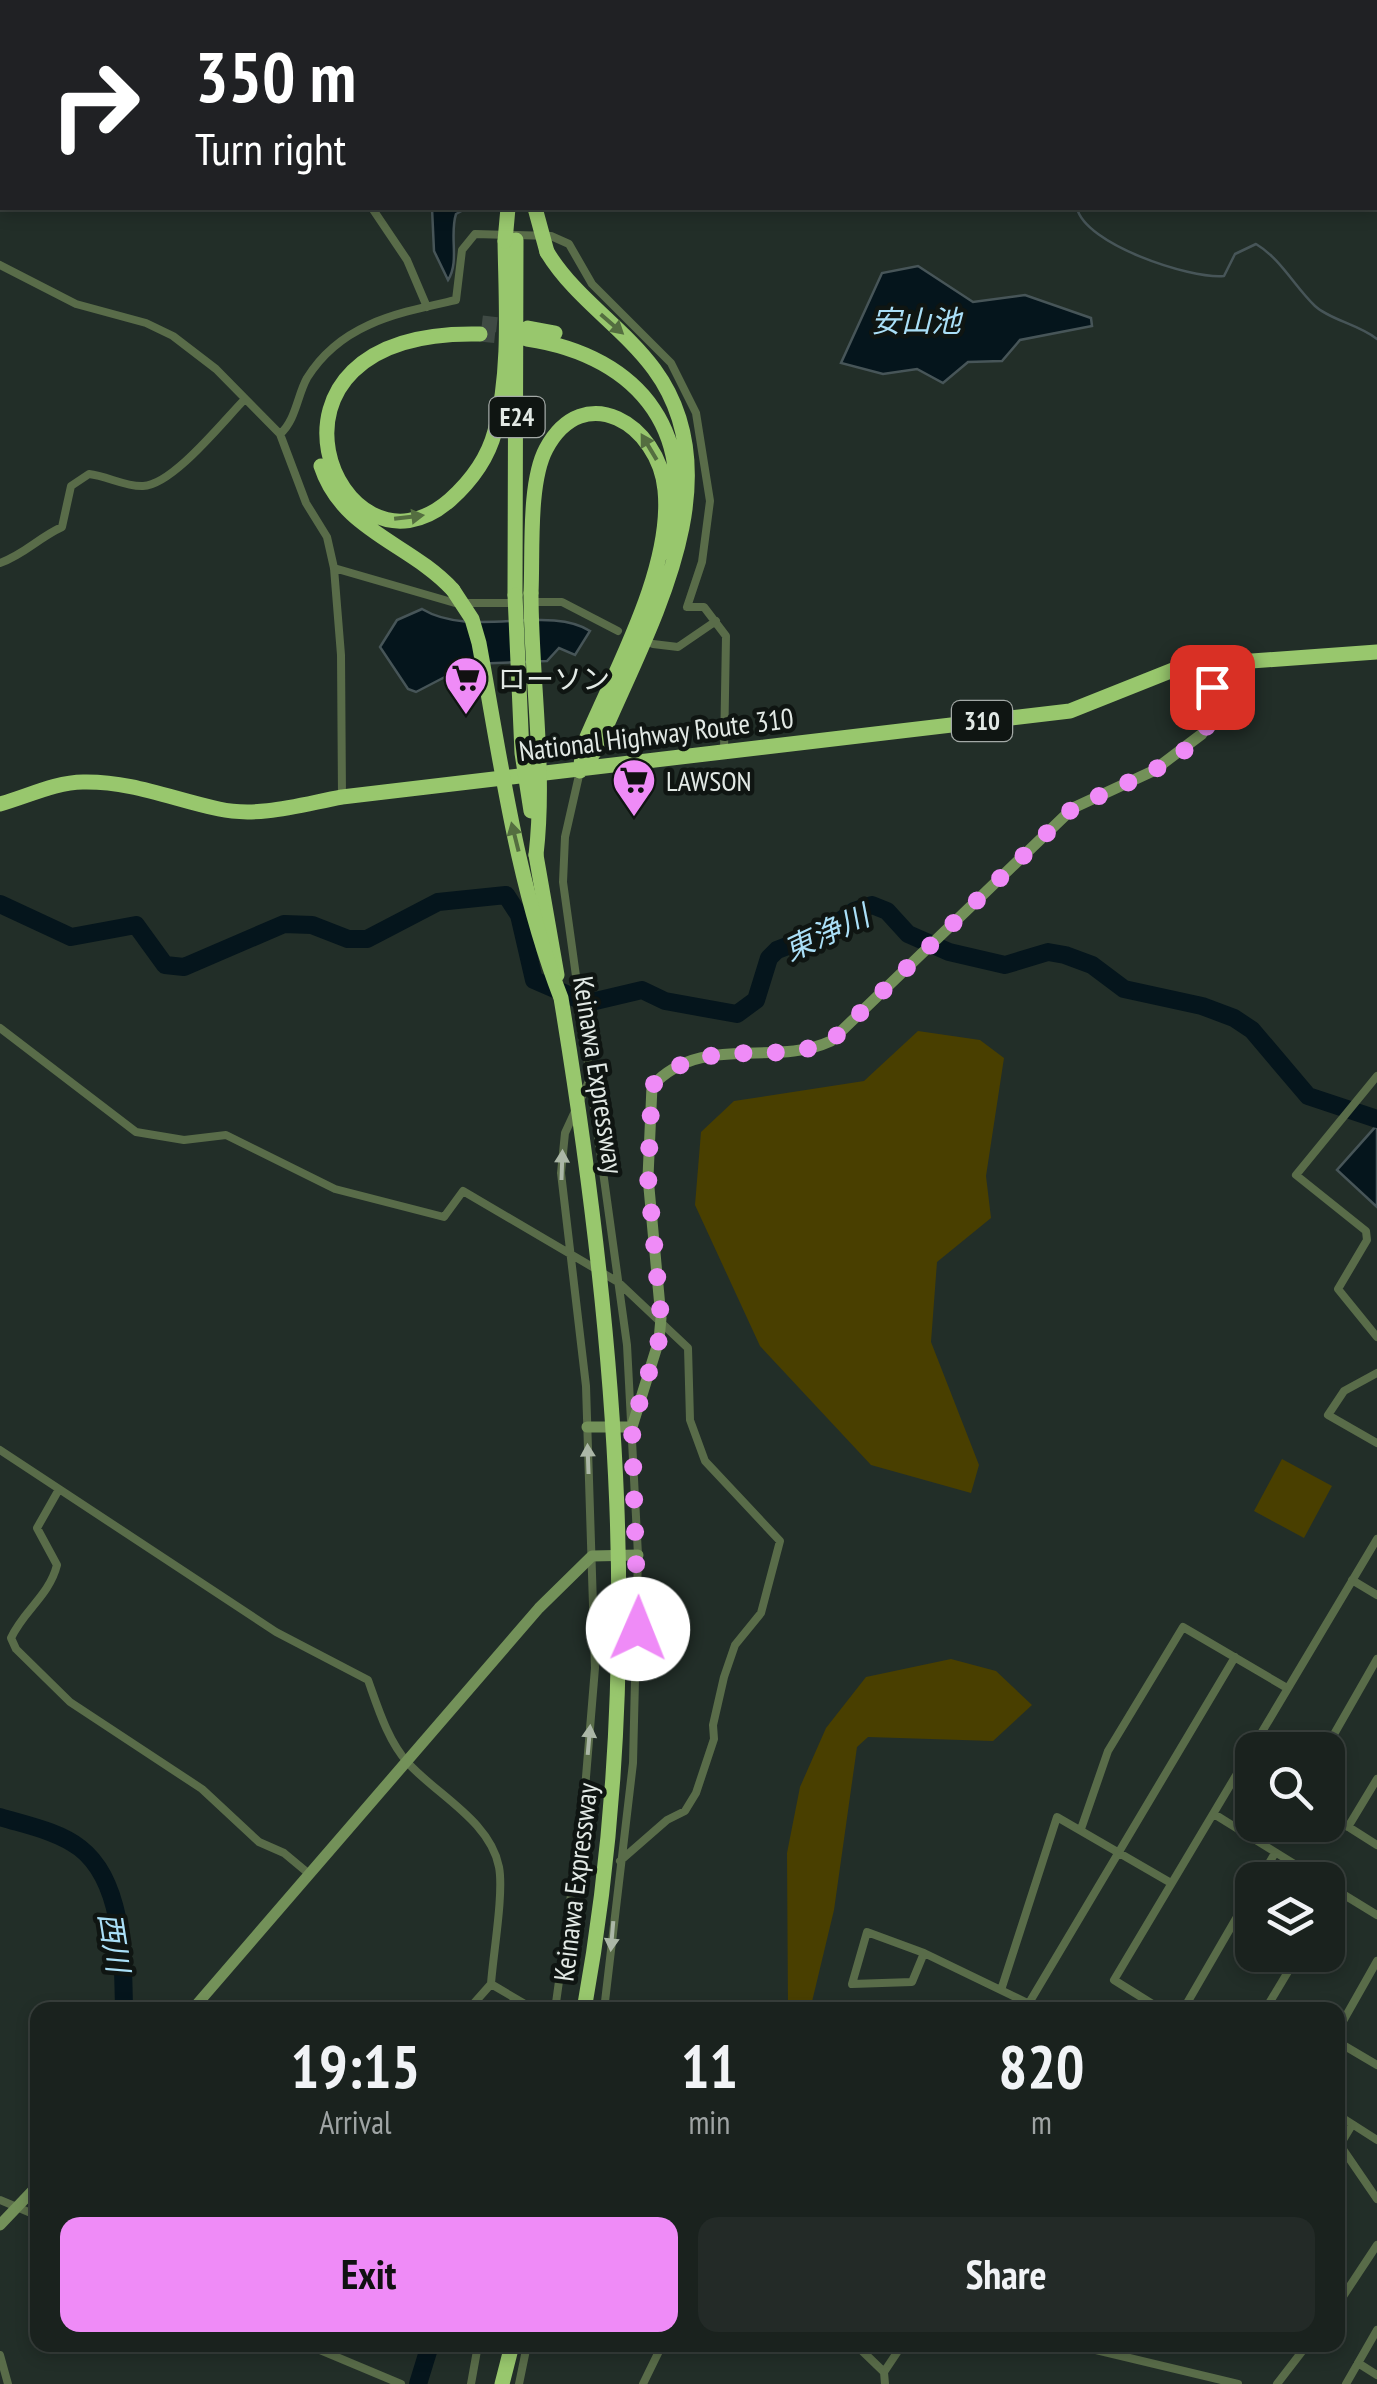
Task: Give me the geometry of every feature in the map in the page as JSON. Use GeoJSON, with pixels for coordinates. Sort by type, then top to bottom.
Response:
{"type":"FeatureCollection","features":[{"type":"Feature","properties":{"kind":"highway","name":"E24"},"geometry":{"type":"LineString","coordinates":[[511,210],[523,594]]}},
{"type":"Feature","properties":{"kind":"highway"},"geometry":{"type":"LineString","coordinates":[[536,210],[547,252],[561,274],[656,372],[681,421],[686,456],[686,528],[597,748],[580,771]]}},
{"type":"Feature","properties":{"kind":"highway"},"geometry":{"type":"LineString","coordinates":[[511,241],[506,341],[496,428],[485,456],[465,486],[438,510],[403,520],[365,510],[340,486],[329,456],[328,421],[341,386],[354,369],[392,343],[481,329],[418,328],[369,347],[334,380],[318,423],[317,448],[339,504],[368,529],[426,562],[453,590],[472,619],[504,790],[547,962],[561,998]]}},
{"type":"Feature","properties":{"kind":"highway"},"geometry":{"type":"LineString","coordinates":[[580,771],[584,744],[673,528],[678,490],[665,429],[631,380],[581,350],[528,334],[582,341],[631,370],[668,418],[686,456]]}},
{"type":"Feature","properties":{"kind":"highway"},"geometry":{"type":"LineString","coordinates":[[523,594],[540,461],[557,431],[598,414],[637,428],[653,448],[660,465],[665,491],[648,592]]}},
{"type":"Feature","properties":{"kind":"highway","name":"Keinawa Expressway"},"geometry":{"type":"LineString","coordinates":[[523,594],[540,816],[536,854],[599,1242],[620,1513],[614,1768],[585,2002]]}},
{"type":"Feature","properties":{"kind":"highway","name":"National Highway Route 310"},"geometry":{"type":"LineString","coordinates":[[0,804],[77,782],[142,786],[222,810],[262,812],[342,797],[1070,711],[1164,670],[1212,661],[1377,652]]}},
{"type":"Feature","properties":{"kind":"highway"},"geometry":{"type":"LineString","coordinates":[[502,2384],[510,2352]]}},
{"type":"Feature","properties":{"kind":"street"},"geometry":{"type":"LineString","coordinates":[[373,210],[407,260],[428,307]]}},
{"type":"Feature","properties":{"kind":"street"},"geometry":{"type":"LineString","coordinates":[[280,434],[288,428],[309,375],[342,338],[367,323],[456,300],[462,250],[475,234],[551,236],[573,248],[584,274],[671,362],[691,398],[704,451],[710,501],[702,562],[687,607],[704,606],[726,636],[724,752]]}},
{"type":"Feature","properties":{"kind":"street"},"geometry":{"type":"LineString","coordinates":[[0,265],[48,293],[146,323],[172,336],[196,351],[280,434],[306,503],[328,537],[334,568],[342,655],[342,797]]}},
{"type":"Feature","properties":{"kind":"street"},"geometry":{"type":"LineString","coordinates":[[0,563],[24,555],[38,538],[62,528],[71,486],[89,474],[138,486],[156,483],[182,466],[245,399]]}},
{"type":"Feature","properties":{"kind":"street"},"geometry":{"type":"LineString","coordinates":[[334,568],[455,603],[562,602],[618,632]]}},
{"type":"Feature","properties":{"kind":"street"},"geometry":{"type":"LineString","coordinates":[[652,644],[678,647],[716,621]]}},
{"type":"Feature","properties":{"kind":"street"},"geometry":{"type":"LineString","coordinates":[[632,1427],[659,1340],[661,1318],[648,1177],[652,1086],[674,1066],[696,1058],[752,1050],[813,1049],[831,1041],[925,955],[1073,808],[1153,771],[1202,734],[1212,712],[1212,661]]}},
{"type":"Feature","properties":{"kind":"street"},"geometry":{"type":"LineString","coordinates":[[580,771],[565,838],[563,882],[618,1282],[632,1427],[638,1555],[633,1763],[605,2002]]}},
{"type":"Feature","properties":{"kind":"street"},"geometry":{"type":"LineString","coordinates":[[0,1028],[136,1132],[184,1140],[226,1135],[335,1190],[444,1217],[463,1191],[618,1282],[661,1318],[668,1332],[688,1348],[690,1420],[705,1461],[780,1541],[761,1614],[736,1645],[724,1676],[712,1724],[714,1739],[696,1793],[685,1811],[668,1820],[620,1861]]}},
{"type":"Feature","properties":{"kind":"street"},"geometry":{"type":"LineString","coordinates":[[1376,1078],[1296,1174],[1366,1231],[1367,1240],[1338,1289],[1377,1337]]}},
{"type":"Feature","properties":{"kind":"street"},"geometry":{"type":"LineString","coordinates":[[556,2002],[595,1668],[587,1427],[562,1156],[571,1113],[589,1081]]}},
{"type":"Feature","properties":{"kind":"street"},"geometry":{"type":"LineString","coordinates":[[1377,1373],[1344,1390],[1328,1415],[1377,1443]]}},
{"type":"Feature","properties":{"kind":"street"},"geometry":{"type":"LineString","coordinates":[[587,1427],[632,1427]]}},
{"type":"Feature","properties":{"kind":"street"},"geometry":{"type":"LineString","coordinates":[[0,1450],[276,1632],[368,1680],[381,1717],[406,1761],[474,1823],[499,1868],[491,1984],[475,2002]]}},
{"type":"Feature","properties":{"kind":"street"},"geometry":{"type":"LineString","coordinates":[[58,1491],[38,1528],[57,1565],[42,1599],[11,1638],[16,1649],[70,1702],[202,1789],[260,1842],[284,1853],[308,1873]]}},
{"type":"Feature","properties":{"kind":"street"},"geometry":{"type":"LineString","coordinates":[[1261,1732],[1376,1544]]}},
{"type":"Feature","properties":{"kind":"street"},"geometry":{"type":"LineString","coordinates":[[199,2002],[508,1642],[592,1556],[638,1555]]}},
{"type":"Feature","properties":{"kind":"street"},"geometry":{"type":"LineString","coordinates":[[1352,1580],[1377,1596]]}},
{"type":"Feature","properties":{"kind":"street"},"geometry":{"type":"LineString","coordinates":[[1080,1829],[1108,1751],[1183,1627],[1287,1688]]}},
{"type":"Feature","properties":{"kind":"street"},"geometry":{"type":"LineString","coordinates":[[1030,2002],[1235,1657]]}},
{"type":"Feature","properties":{"kind":"street"},"geometry":{"type":"LineString","coordinates":[[1335,1732],[1377,1659]]}},
{"type":"Feature","properties":{"kind":"street"},"geometry":{"type":"LineString","coordinates":[[1149,2002],[1114,1980],[1235,1777]]}},
{"type":"Feature","properties":{"kind":"street"},"geometry":{"type":"LineString","coordinates":[[1348,1827],[1377,1779]]}},
{"type":"Feature","properties":{"kind":"street"},"geometry":{"type":"LineString","coordinates":[[1214,1814],[1290,1862]]}},
{"type":"Feature","properties":{"kind":"street"},"geometry":{"type":"LineString","coordinates":[[1002,1988],[1057,1817],[1172,1883]]}},
{"type":"Feature","properties":{"kind":"street"},"geometry":{"type":"LineString","coordinates":[[1345,1825],[1377,1844]]}},
{"type":"Feature","properties":{"kind":"street"},"geometry":{"type":"LineString","coordinates":[[1269,1862],[1274,1852]]}},
{"type":"Feature","properties":{"kind":"street"},"geometry":{"type":"LineString","coordinates":[[1345,1895],[1377,1914]]}},
{"type":"Feature","properties":{"kind":"street"},"geometry":{"type":"LineString","coordinates":[[1188,2002],[1235,1920]]}},
{"type":"Feature","properties":{"kind":"street"},"geometry":{"type":"LineString","coordinates":[[924,1953],[912,1982],[852,1984],[867,1932],[924,1953],[1027,2002]]}},
{"type":"Feature","properties":{"kind":"street"},"geometry":{"type":"LineString","coordinates":[[1345,2018],[1377,1962]]}},
{"type":"Feature","properties":{"kind":"street"},"geometry":{"type":"LineString","coordinates":[[1270,2002],[1288,1972]]}},
{"type":"Feature","properties":{"kind":"street"},"geometry":{"type":"LineString","coordinates":[[491,1984],[522,2002]]}},
{"type":"Feature","properties":{"kind":"street"},"geometry":{"type":"LineString","coordinates":[[1345,2046],[1377,2065]]}},
{"type":"Feature","properties":{"kind":"street"},"geometry":{"type":"LineString","coordinates":[[1345,2120],[1377,2140]]}},
{"type":"Feature","properties":{"kind":"street"},"geometry":{"type":"LineString","coordinates":[[1345,2136],[1352,2124]]}},
{"type":"Feature","properties":{"kind":"street"},"geometry":{"type":"LineString","coordinates":[[1345,2151],[1377,2199]]}},
{"type":"Feature","properties":{"kind":"street"},"geometry":{"type":"LineString","coordinates":[[0,2226],[30,2195]]}},
{"type":"Feature","properties":{"kind":"street"},"geometry":{"type":"LineString","coordinates":[[0,2200],[30,2214]]}},
{"type":"Feature","properties":{"kind":"street"},"geometry":{"type":"LineString","coordinates":[[1345,2293],[1377,2245]]}},
{"type":"Feature","properties":{"kind":"street"},"geometry":{"type":"LineString","coordinates":[[1346,2384],[1377,2330]]}},
{"type":"Feature","properties":{"kind":"street"},"geometry":{"type":"LineString","coordinates":[[325,2352],[400,2384]]}},
{"type":"Feature","properties":{"kind":"street"},"geometry":{"type":"LineString","coordinates":[[472,2384],[477,2352]]}},
{"type":"Feature","properties":{"kind":"street"},"geometry":{"type":"LineString","coordinates":[[519,2384],[526,2352]]}},
{"type":"Feature","properties":{"kind":"street"},"geometry":{"type":"LineString","coordinates":[[643,2384],[659,2352]]}},
{"type":"Feature","properties":{"kind":"street"},"geometry":{"type":"LineString","coordinates":[[863,2352],[884,2372]]}},
{"type":"Feature","properties":{"kind":"street"},"geometry":{"type":"LineString","coordinates":[[884,2384],[884,2372],[897,2352]]}},
{"type":"Feature","properties":{"kind":"street"},"geometry":{"type":"LineString","coordinates":[[1104,2352],[1238,2384]]}},
{"type":"Feature","properties":{"kind":"street"},"geometry":{"type":"LineString","coordinates":[[1277,2384],[1302,2352]]}},
{"type":"Feature","properties":{"kind":"street"},"geometry":{"type":"LineString","coordinates":[[0,2355],[8,2384]]}},
{"type":"Feature","properties":{"kind":"street"},"geometry":{"type":"LineString","coordinates":[[1358,2363],[1377,2374]]}},
{"type":"Feature","properties":{"kind":"shaded area"},"geometry":{"type":"Polygon","coordinates":[[[918,1031],[980,1040],[1004,1058],[986,1176],[991,1218],[937,1262],[931,1342],[979,1465],[971,1493],[871,1465],[760,1346],[695,1205],[701,1132],[734,1101],[864,1081],[918,1031]]]}},
{"type":"Feature","properties":{"kind":"shaded area"},"geometry":{"type":"Polygon","coordinates":[[[1282,1459],[1332,1486],[1304,1538],[1254,1511],[1282,1459]]]}},
{"type":"Feature","properties":{"kind":"shaded area"},"geometry":{"type":"Polygon","coordinates":[[[951,1659],[996,1671],[1032,1705],[993,1741],[868,1737],[857,1747],[834,1910],[812,2002],[788,2002],[787,1853],[800,1787],[826,1728],[866,1677],[951,1659]]]}},
{"type":"Feature","properties":{"kind":"water"},"geometry":{"type":"Polygon","coordinates":[[[432,210],[463,210],[456,214],[453,265],[448,280],[434,251],[432,210]]]}},
{"type":"Feature","properties":{"kind":"water","name":"安山池"},"geometry":{"type":"Polygon","coordinates":[[[918,266],[973,302],[1025,295],[1091,318],[1092,326],[1020,340],[1002,361],[968,362],[943,383],[917,369],[883,374],[841,363],[882,273],[918,266]]]}},
{"type":"Feature","properties":{"kind":"water"},"geometry":{"type":"Polygon","coordinates":[[[422,609],[463,621],[553,620],[590,631],[575,655],[559,648],[547,661],[470,664],[416,692],[408,689],[380,647],[397,620],[422,609]]]}},
{"type":"Feature","properties":{"kind":"water"},"geometry":{"type":"Polygon","coordinates":[[[1377,1125],[1377,1207],[1337,1170],[1377,1125]]]}},
{"type":"Feature","properties":{"kind":"waterway"},"geometry":{"type":"LineString","coordinates":[[1078,210],[1098,234],[1118,246],[1187,272],[1224,276],[1235,254],[1256,244],[1273,257],[1315,306],[1377,339]]}},
{"type":"Feature","properties":{"kind":"waterway","name":"東浄川"},"geometry":{"type":"LineString","coordinates":[[0,904],[71,937],[136,925],[165,965],[184,967],[284,924],[312,925],[348,939],[367,939],[438,902],[506,895],[519,915],[534,980],[587,1003],[642,990],[665,1001],[737,1014],[756,1000],[769,958],[777,950],[824,932],[854,911],[872,905],[887,911],[908,934],[949,952],[1005,965],[1048,952],[1065,955],[1092,965],[1124,989],[1202,1006],[1234,1018],[1252,1030],[1308,1096],[1377,1119]]}},
{"type":"Feature","properties":{"kind":"waterway","name":"西川"},"geometry":{"type":"LineString","coordinates":[[0,1817],[62,1837],[94,1863],[105,1881],[118,1923],[124,2002]]}},
{"type":"Feature","properties":{"kind":"waterway","name":"西川"},"geometry":{"type":"LineString","coordinates":[[418,2384],[428,2352]]}},
{"type":"Feature","properties":{"kind":"tunnel"},"geometry":{"type":"LineString","coordinates":[[482,323],[517,327]]}},
{"type":"Feature","properties":{"kind":"tunnel"},"geometry":{"type":"LineString","coordinates":[[480,334],[518,338]]}},
{"type":"Feature","properties":{"kind":"place","name":"ローソン"},"geometry":{"type":"Point","coordinates":[466,716]}},
{"type":"Feature","properties":{"kind":"place","name":"LAWSON"},"geometry":{"type":"Point","coordinates":[634,818]}},
{"type":"Feature","properties":{"kind":"route"},"geometry":{"type":"LineString","coordinates":[[638,1629],[632,1427],[659,1340],[661,1318],[660,1269],[652,1234],[648,1177],[652,1086],[682,1061],[752,1050],[813,1049],[831,1041],[925,955],[1073,808],[1153,771],[1184,751],[1209,724],[1212,687]]}}]}
